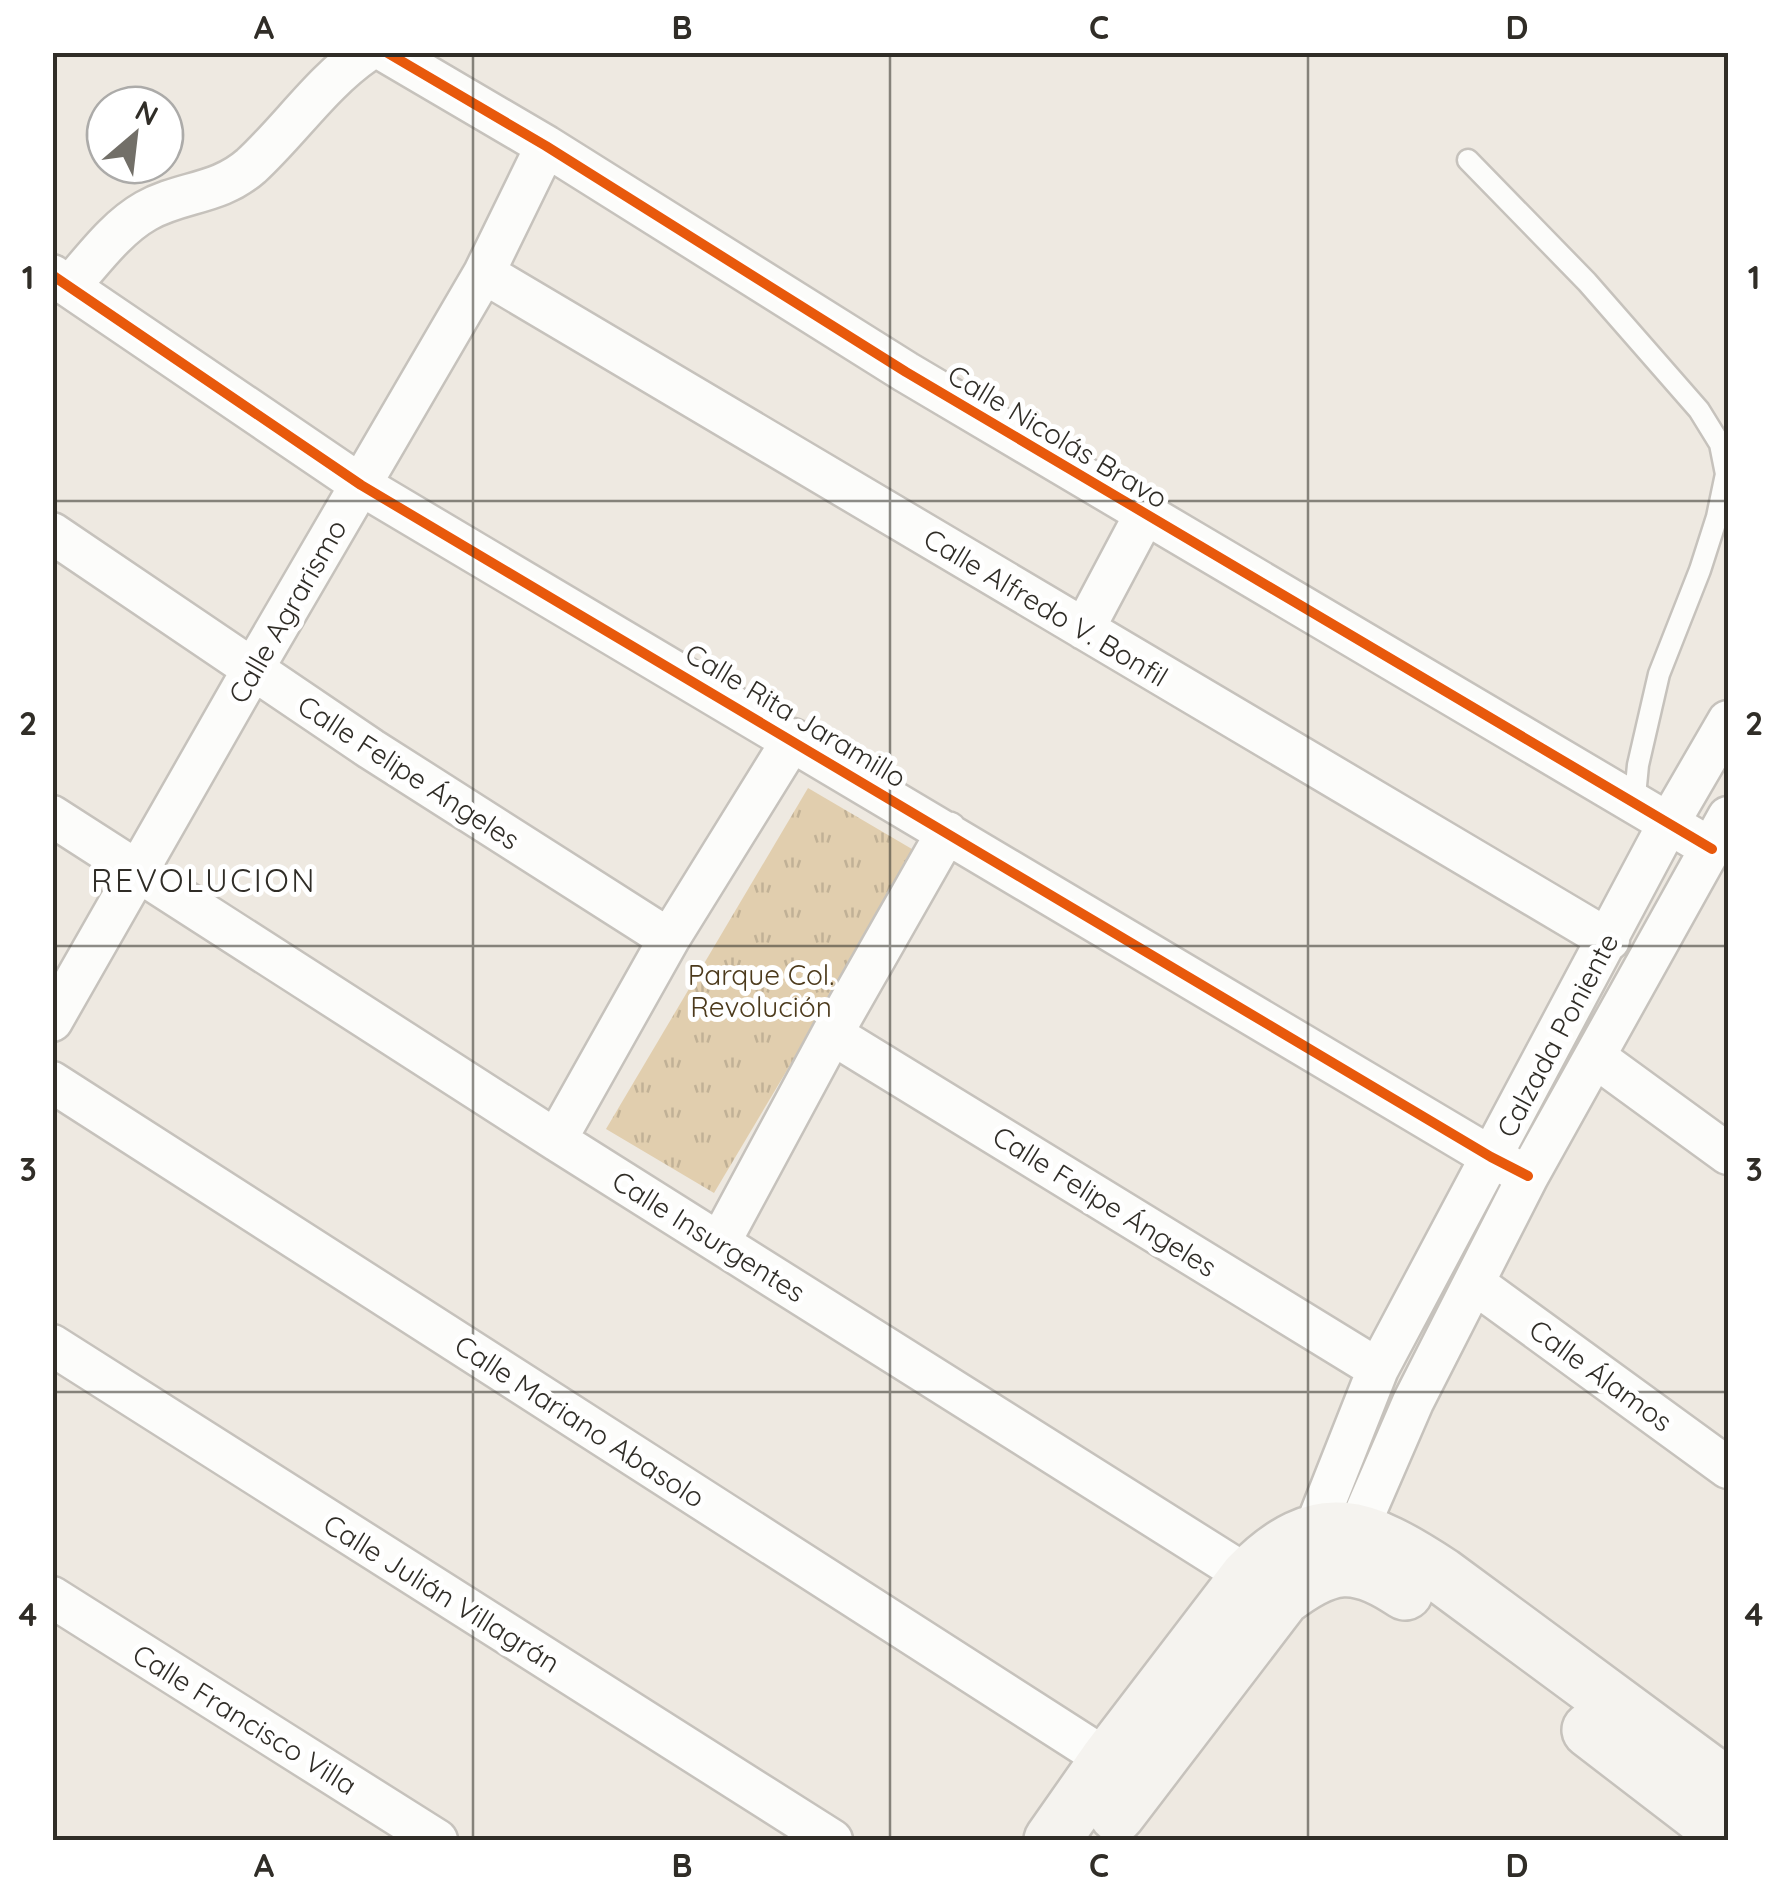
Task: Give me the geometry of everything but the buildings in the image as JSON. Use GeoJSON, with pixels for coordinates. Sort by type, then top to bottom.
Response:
{"type":"FeatureCollection","features":[{"type":"Feature","properties":{"kind":"main road"},"geometry":{"type":"LineString","coordinates":[[1098,1840],[1265,1587],[1270,1554],[1393,1544],[1442,1575],[1728,1787]]}},
{"type":"Feature","properties":{"kind":"main road"},"geometry":{"type":"LineString","coordinates":[[1336,1550],[1428,1608],[1728,1836]]}},
{"type":"Feature","properties":{"kind":"main road"},"geometry":{"type":"LineString","coordinates":[[1052,1840],[1108,1760],[1265,1587]]}},
{"type":"Feature","properties":{"kind":"street"},"geometry":{"type":"LineString","coordinates":[[61,280],[148,210],[223,186],[250,166],[342,69],[366,52]]}},
{"type":"Feature","properties":{"kind":"street","name":"Calle Nicolás Bravo"},"geometry":{"type":"LineString","coordinates":[[386,52],[546,146],[906,372],[1651,816],[1720,833]]}},
{"type":"Feature","properties":{"kind":"street","name":"Calle Agrarismo"},"geometry":{"type":"LineString","coordinates":[[52,1021],[484,273],[546,146]]}},
{"type":"Feature","properties":{"kind":"street","name":"Calle Alfredo V. Bonfil"},"geometry":{"type":"LineString","coordinates":[[484,273],[1608,940]]}},
{"type":"Feature","properties":{"kind":"street","name":"Calle Rita Jaramillo"},"geometry":{"type":"LineString","coordinates":[[61,280],[361,485],[1528,1176]]}},
{"type":"Feature","properties":{"kind":"street"},"geometry":{"type":"LineString","coordinates":[[1084,629],[1145,514]]}},
{"type":"Feature","properties":{"kind":"street","name":"Calle Felipe Ángeles"},"geometry":{"type":"LineString","coordinates":[[52,533],[371,749],[669,939]]}},
{"type":"Feature","properties":{"kind":"street","name":"Calzada Poniente"},"geometry":{"type":"LineString","coordinates":[[1336,1550],[1378,1369],[1608,940],[1651,816],[1728,720]]}},
{"type":"Feature","properties":{"kind":"street"},"geometry":{"type":"LineString","coordinates":[[556,1140],[669,939],[793,739]]}},
{"type":"Feature","properties":{"kind":"street","name":"Calle Insurgentes"},"geometry":{"type":"LineString","coordinates":[[52,816],[556,1140],[1265,1587]]}},
{"type":"Feature","properties":{"kind":"street"},"geometry":{"type":"LineString","coordinates":[[720,1242],[947,832]]}},
{"type":"Feature","properties":{"kind":"street","name":"Calzada Poniente"},"geometry":{"type":"LineString","coordinates":[[1336,1550],[1528,1176],[1720,833]]}},
{"type":"Feature","properties":{"kind":"street","name":"Calle Felipe Ángeles"},"geometry":{"type":"LineString","coordinates":[[832,1034],[1378,1369]]}},
{"type":"Feature","properties":{"kind":"street"},"geometry":{"type":"LineString","coordinates":[[1594,1057],[1728,1154]]}},
{"type":"Feature","properties":{"kind":"street","name":"Calle Mariano Abasolo"},"geometry":{"type":"LineString","coordinates":[[52,1082],[1108,1760]]}},
{"type":"Feature","properties":{"kind":"street","name":"Calle Álamos"},"geometry":{"type":"LineString","coordinates":[[1474,1283],[1728,1468]]}},
{"type":"Feature","properties":{"kind":"street","name":"Calle Julián Villagrán"},"geometry":{"type":"LineString","coordinates":[[52,1345],[832,1840]]}},
{"type":"Feature","properties":{"kind":"street","name":"Calle Francisco Villa"},"geometry":{"type":"LineString","coordinates":[[52,1598],[437,1840]]}},
{"type":"Feature","properties":{"kind":"lane"},"geometry":{"type":"LineString","coordinates":[[1468,160],[1587,282],[1698,410],[1720,444],[1726,474],[1717,517],[1659,674],[1638,765],[1651,816]]}},
{"type":"Feature","properties":{"kind":"green space","name":"Parque Col. Revolución"},"geometry":{"type":"Polygon","coordinates":[[[808,788],[917,852],[714,1193],[606,1129],[808,788]]]}},
{"type":"Feature","properties":{"kind":"cycle path"},"geometry":{"type":"LineString","coordinates":[[386,52],[546,146],[906,372],[1712,849]]}},
{"type":"Feature","properties":{"kind":"cycle path"},"geometry":{"type":"LineString","coordinates":[[52,275],[361,485],[1528,1176]]}},
{"type":"Feature","properties":{"kind":"district","name":"REVOLUCION"},"geometry":{"type":"Point","coordinates":[204,880]}}]}
